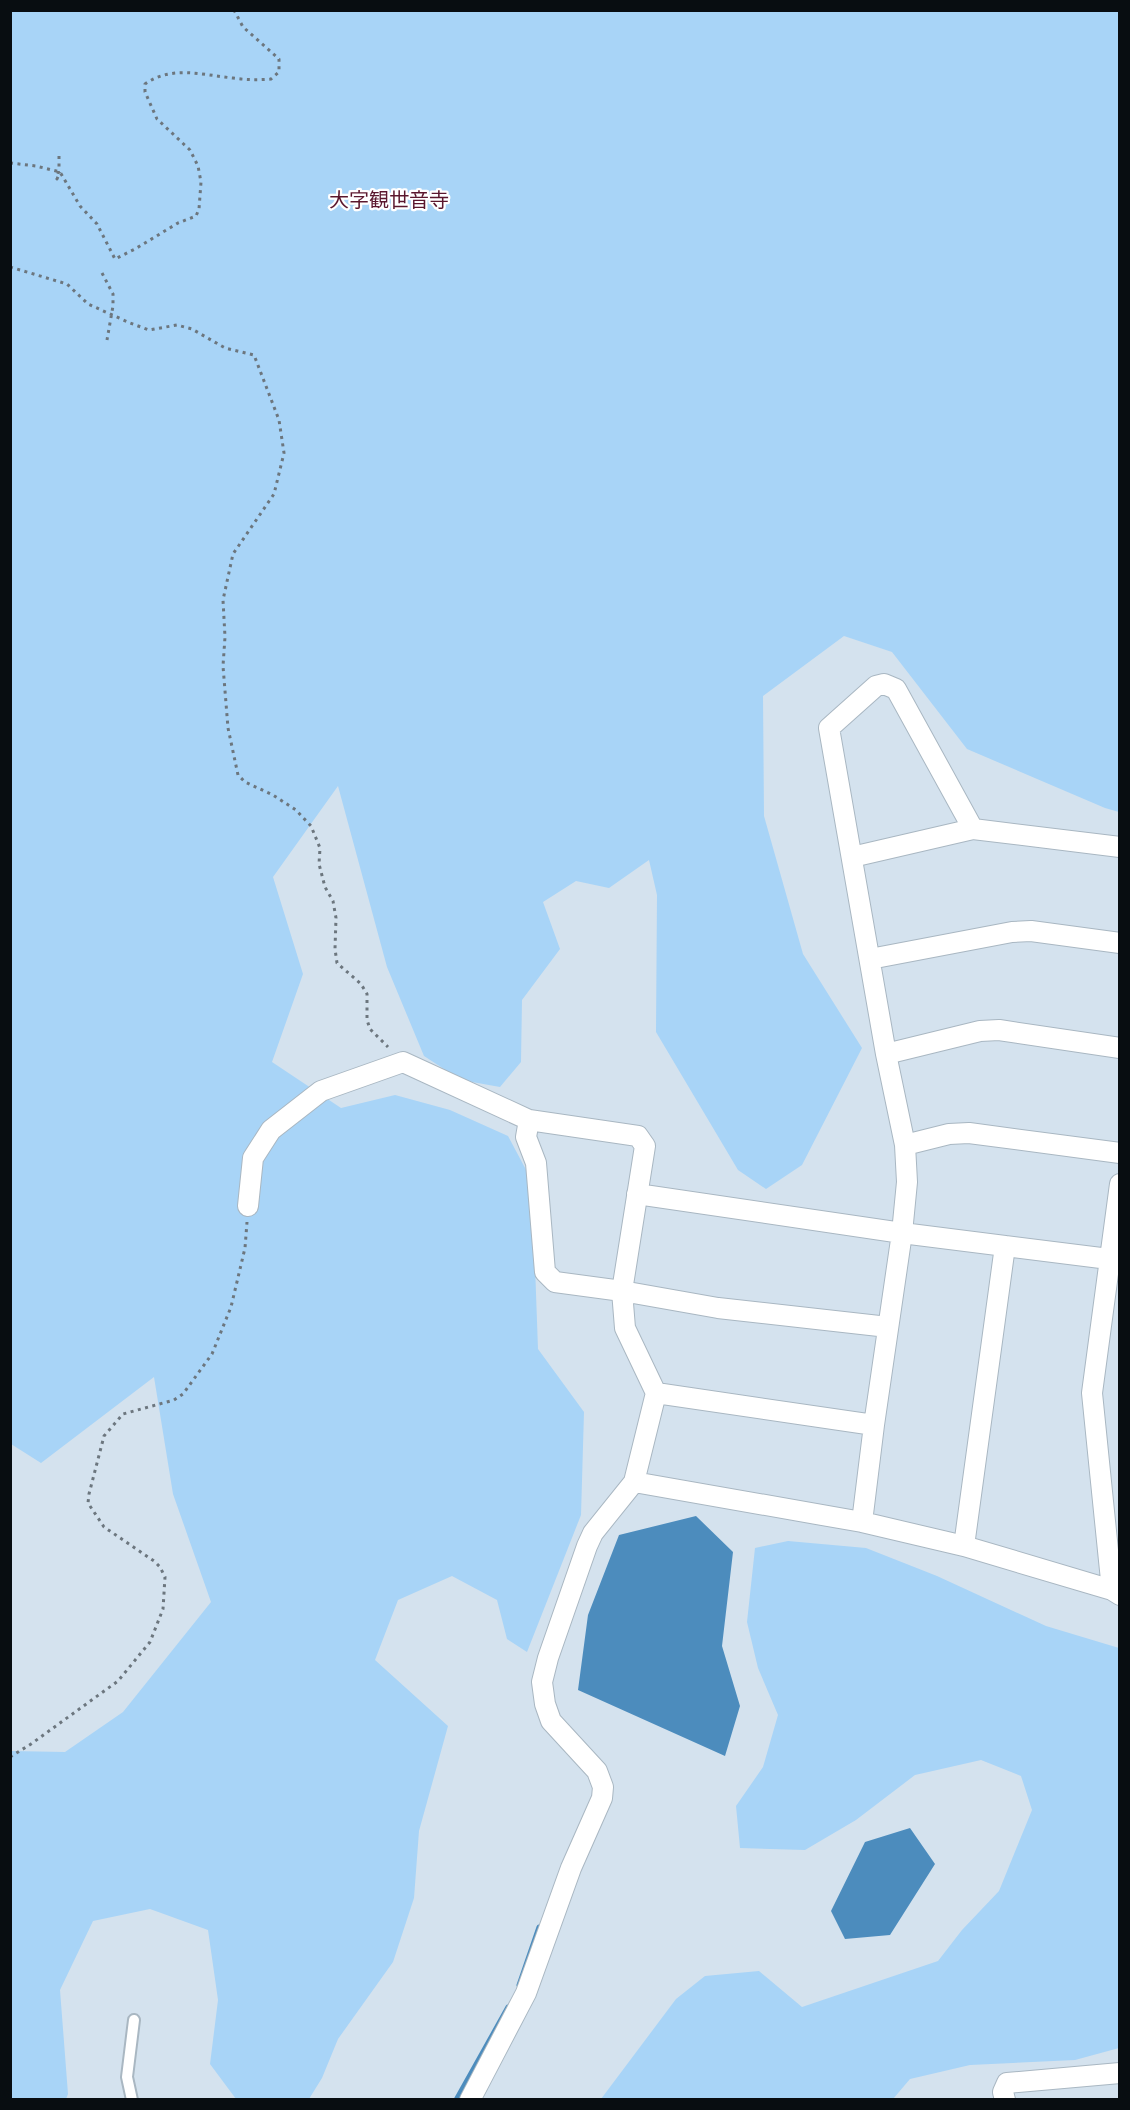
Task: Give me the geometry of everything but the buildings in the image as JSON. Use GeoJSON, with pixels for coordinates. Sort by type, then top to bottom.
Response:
{"type":"FeatureCollection","features":[{"type":"Feature","properties":{"kind":"street"},"geometry":{"type":"LineString","coordinates":[[862,1522],[907,1182],[905,1145],[886,1054],[829,728],[876,686],[884,684],[896,689],[973,829]]}},
{"type":"Feature","properties":{"kind":"street"},"geometry":{"type":"LineString","coordinates":[[852,857],[973,829],[1119,847]]}},
{"type":"Feature","properties":{"kind":"street"},"geometry":{"type":"LineString","coordinates":[[870,959],[1031,930],[1119,943]]}},
{"type":"Feature","properties":{"kind":"street"},"geometry":{"type":"LineString","coordinates":[[886,1054],[980,1031],[999,1030],[1119,1048]]}},
{"type":"Feature","properties":{"kind":"street"},"geometry":{"type":"LineString","coordinates":[[248,1206],[253,1158],[271,1130],[321,1091],[403,1062],[529,1120],[638,1136],[645,1146],[622,1291],[625,1328],[656,1394],[634,1482],[590,1540],[548,1658],[542,1682],[550,1721],[597,1771],[603,1786],[602,1798],[571,1868],[526,1993],[470,2100]]}},
{"type":"Feature","properties":{"kind":"street"},"geometry":{"type":"LineString","coordinates":[[529,1120],[526,1137],[536,1163],[545,1272],[555,1282],[718,1308],[888,1327]]}},
{"type":"Feature","properties":{"kind":"street"},"geometry":{"type":"LineString","coordinates":[[905,1145],[949,1134],[969,1132],[1119,1153]]}},
{"type":"Feature","properties":{"kind":"street"},"geometry":{"type":"LineString","coordinates":[[634,1482],[862,1522],[964,1546],[1115,1593],[1092,1393],[1112,1272],[1119,1184]]}},
{"type":"Feature","properties":{"kind":"street"},"geometry":{"type":"LineString","coordinates":[[637,1194],[902,1233],[1005,1245],[1112,1272]]}},
{"type":"Feature","properties":{"kind":"street"},"geometry":{"type":"LineString","coordinates":[[964,1546],[1005,1245]]}},
{"type":"Feature","properties":{"kind":"street"},"geometry":{"type":"LineString","coordinates":[[656,1394],[874,1425]]}},
{"type":"Feature","properties":{"kind":"street"},"geometry":{"type":"LineString","coordinates":[[1005,2100],[1003,2092],[1007,2083],[1119,2073]]}},
{"type":"Feature","properties":{"kind":"lane"},"geometry":{"type":"LineString","coordinates":[[132,2100],[127,2077],[134,2020]]}},
{"type":"Feature","properties":{"kind":"path"},"geometry":{"type":"LineString","coordinates":[[11,163],[60,172],[80,206],[97,224],[115,259],[178,223],[196,216],[199,209],[201,182],[198,166],[190,150],[157,119],[147,99],[145,84],[156,77],[191,72],[233,78],[271,79],[279,72],[279,59],[243,27],[234,10]]}},
{"type":"Feature","properties":{"kind":"path"},"geometry":{"type":"LineString","coordinates":[[59,156],[57,179],[60,172]]}},
{"type":"Feature","properties":{"kind":"path"},"geometry":{"type":"LineString","coordinates":[[10,267],[68,284],[88,304],[149,330],[177,325],[198,332],[225,348],[254,355],[279,420],[284,453],[274,494],[233,554],[223,600],[225,638],[223,666],[228,728],[238,776],[296,810],[311,826],[320,848],[319,864],[325,887],[333,901],[336,918],[335,949],[338,963],[361,984],[367,994],[367,1020],[370,1029],[403,1062]]}},
{"type":"Feature","properties":{"kind":"path"},"geometry":{"type":"LineString","coordinates":[[102,273],[113,294],[112,316],[107,340]]}},
{"type":"Feature","properties":{"kind":"path"},"geometry":{"type":"LineString","coordinates":[[10,1757],[118,1681],[150,1642],[163,1609],[165,1577],[154,1561],[104,1527],[88,1503],[89,1494],[104,1436],[123,1414],[174,1400],[183,1394],[212,1354],[231,1307],[245,1248],[248,1206]]}},
{"type":"Feature","properties":{"kind":"shaded area"},"geometry":{"type":"Polygon","coordinates":[[[11,11],[1119,11],[1119,812],[967,749],[892,652],[844,636],[763,696],[764,816],[803,954],[862,1048],[802,1165],[766,1189],[738,1170],[656,1032],[657,895],[649,860],[609,888],[576,881],[543,902],[560,949],[522,1000],[521,1062],[500,1087],[461,1080],[424,1056],[387,967],[338,786],[273,877],[303,974],[272,1062],[341,1108],[395,1095],[450,1110],[508,1136],[532,1181],[538,1349],[584,1412],[581,1515],[527,1652],[507,1639],[497,1600],[452,1576],[398,1600],[375,1660],[448,1726],[419,1831],[414,1898],[393,1962],[338,2039],[322,2078],[309,2099],[236,2099],[210,2064],[218,2000],[208,1930],[150,1909],[93,1921],[60,1990],[68,2094],[66,2099],[11,2100],[11,1751],[65,1752],[123,1712],[211,1602],[173,1494],[154,1377],[41,1463],[11,1444],[11,11]]]}},
{"type":"Feature","properties":{"kind":"shaded area"},"geometry":{"type":"Polygon","coordinates":[[[696,1516],[733,1552],[722,1646],[740,1706],[725,1756],[578,1690],[588,1615],[619,1535],[696,1516]]]}},
{"type":"Feature","properties":{"kind":"shaded area"},"geometry":{"type":"Polygon","coordinates":[[[788,1541],[866,1548],[937,1576],[1046,1626],[1119,1648],[1119,2048],[1075,2060],[970,2065],[910,2079],[893,2099],[601,2099],[676,1999],[705,1976],[759,1971],[802,2007],[938,1961],[962,1930],[999,1891],[1032,1810],[1021,1776],[981,1760],[915,1775],[856,1820],[805,1850],[740,1848],[736,1806],[763,1767],[778,1715],[758,1668],[747,1622],[755,1548],[788,1541]]]}},
{"type":"Feature","properties":{"kind":"shaded area"},"geometry":{"type":"Polygon","coordinates":[[[910,1828],[935,1864],[890,1935],[845,1939],[831,1911],[865,1842],[910,1828]]]}},
{"type":"Feature","properties":{"kind":"waterway"},"geometry":{"type":"LineString","coordinates":[[519,1985],[539,1927]]}},
{"type":"Feature","properties":{"kind":"waterway"},"geometry":{"type":"LineString","coordinates":[[456,2100],[508,2007]]}},
{"type":"Feature","properties":{"kind":"district","name":"大字観世音寺"},"geometry":{"type":"Point","coordinates":[389,198]}}]}
